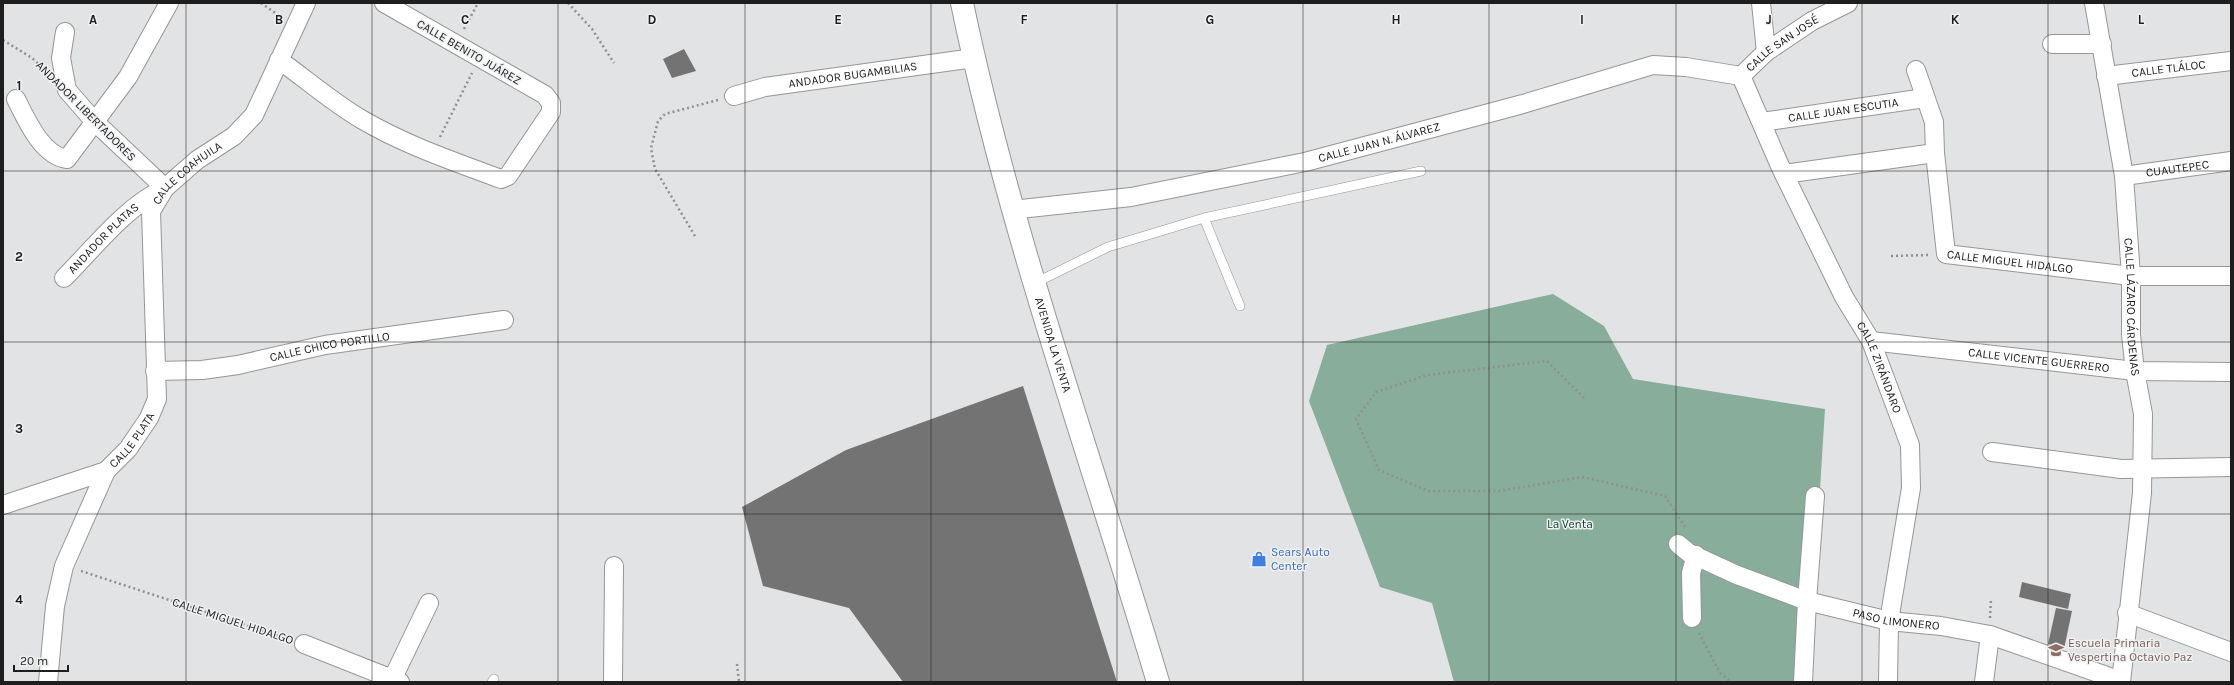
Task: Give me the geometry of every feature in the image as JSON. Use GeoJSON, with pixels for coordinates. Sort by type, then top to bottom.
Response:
{"type":"FeatureCollection","features":[{"type":"Feature","properties":{"kind":"main road","name":"AVENIDA LA VENTA"},"geometry":{"type":"LineString","coordinates":[[962,3],[974,58],[1012,210],[1158,682]]}},
{"type":"Feature","properties":{"kind":"street"},"geometry":{"type":"LineString","coordinates":[[16,99],[33,134],[60,158],[67,159],[72,155],[94,121],[128,77],[169,3]]}},
{"type":"Feature","properties":{"kind":"street","name":"CALLE COAHUILA"},"geometry":{"type":"LineString","coordinates":[[155,371],[151,211],[165,188],[197,160],[234,136],[254,115],[306,3]]}},
{"type":"Feature","properties":{"kind":"street","name":"CALLE BENITO JUÁREZ"},"geometry":{"type":"LineString","coordinates":[[384,3],[456,44],[479,59],[545,95],[551,103],[551,112],[508,176],[501,179],[432,153]]}},
{"type":"Feature","properties":{"kind":"street"},"geometry":{"type":"LineString","coordinates":[[1761,3],[1766,52]]}},
{"type":"Feature","properties":{"kind":"street","name":"CALLE SAN JOSÉ"},"geometry":{"type":"LineString","coordinates":[[1741,76],[1766,52],[1812,22],[1848,3]]}},
{"type":"Feature","properties":{"kind":"street","name":"CALLE LÁZARO CÁRDENAS"},"geometry":{"type":"LineString","coordinates":[[2094,3],[2124,176],[2131,276],[2131,335],[2135,371],[2144,414],[2142,493],[2127,613],[2121,682]]}},
{"type":"Feature","properties":{"kind":"street"},"geometry":{"type":"LineString","coordinates":[[65,32],[61,58],[67,90]]}},
{"type":"Feature","properties":{"kind":"street"},"geometry":{"type":"LineString","coordinates":[[2052,44],[2102,44]]}},
{"type":"Feature","properties":{"kind":"street","name":"ANDADOR BUGAMBILIAS"},"geometry":{"type":"LineString","coordinates":[[734,96],[765,87],[974,58]]}},
{"type":"Feature","properties":{"kind":"street"},"geometry":{"type":"LineString","coordinates":[[279,60],[359,118],[391,135],[432,153]]}},
{"type":"Feature","properties":{"kind":"street","name":"CALLE TLÁLOC"},"geometry":{"type":"LineString","coordinates":[[2106,76],[2231,61]]}},
{"type":"Feature","properties":{"kind":"street","name":"CALLE JUAN N. ÁLVAREZ"},"geometry":{"type":"LineString","coordinates":[[1012,210],[1131,197],[1305,162],[1524,104],[1653,65],[1686,67],[1741,76]]}},
{"type":"Feature","properties":{"kind":"street","name":"CALLE MIGUEL HIDALGO"},"geometry":{"type":"LineString","coordinates":[[1916,70],[1934,122],[1935,153],[1946,254],[2131,276],[2231,276]]}},
{"type":"Feature","properties":{"kind":"street","name":"CALLE ZIRÁNDARO"},"geometry":{"type":"LineString","coordinates":[[1741,76],[1784,174],[1844,297],[1871,341],[1910,445],[1911,488],[1889,621],[1888,682]]}},
{"type":"Feature","properties":{"kind":"street","name":"ANDADOR LIBERTADORES"},"geometry":{"type":"LineString","coordinates":[[67,90],[94,121],[165,188]]}},
{"type":"Feature","properties":{"kind":"street","name":"CALLE JUAN ESCUTIA"},"geometry":{"type":"LineString","coordinates":[[1762,122],[1925,98]]}},
{"type":"Feature","properties":{"kind":"street"},"geometry":{"type":"LineString","coordinates":[[1784,174],[1935,153]]}},
{"type":"Feature","properties":{"kind":"street","name":"CUAUTEPEC"},"geometry":{"type":"LineString","coordinates":[[2124,176],[2231,161]]}},
{"type":"Feature","properties":{"kind":"street","name":"ANDADOR PLATAS"},"geometry":{"type":"LineString","coordinates":[[64,278],[134,208],[150,195],[165,188]]}},
{"type":"Feature","properties":{"kind":"street","name":"CALLE CHICO PORTILLO"},"geometry":{"type":"LineString","coordinates":[[155,371],[202,370],[238,365],[326,344],[504,320]]}},
{"type":"Feature","properties":{"kind":"street","name":"CALLE VICENTE GUERRERO"},"geometry":{"type":"LineString","coordinates":[[1871,341],[2135,371],[2231,372]]}},
{"type":"Feature","properties":{"kind":"street","name":"CALLE PLATA"},"geometry":{"type":"LineString","coordinates":[[3,506],[106,471],[128,449],[149,418],[157,399],[155,371]]}},
{"type":"Feature","properties":{"kind":"street"},"geometry":{"type":"LineString","coordinates":[[1992,452],[2121,469],[2231,467]]}},
{"type":"Feature","properties":{"kind":"street"},"geometry":{"type":"LineString","coordinates":[[48,682],[55,606],[64,566],[106,471]]}},
{"type":"Feature","properties":{"kind":"street"},"geometry":{"type":"LineString","coordinates":[[1803,682],[1807,601],[1815,496]]}},
{"type":"Feature","properties":{"kind":"street","name":"PASO LIMONERO"},"geometry":{"type":"LineString","coordinates":[[1678,544],[1689,553],[1737,575],[1807,601],[1889,621],[1941,626],[1990,635],[2121,682]]}},
{"type":"Feature","properties":{"kind":"street"},"geometry":{"type":"LineString","coordinates":[[1692,618],[1691,573],[1696,555]]}},
{"type":"Feature","properties":{"kind":"street"},"geometry":{"type":"LineString","coordinates":[[613,682],[614,566]]}},
{"type":"Feature","properties":{"kind":"street"},"geometry":{"type":"LineString","coordinates":[[395,681],[429,603]]}},
{"type":"Feature","properties":{"kind":"street"},"geometry":{"type":"LineString","coordinates":[[2127,613],[2231,652]]}},
{"type":"Feature","properties":{"kind":"street"},"geometry":{"type":"LineString","coordinates":[[1984,682],[1990,635]]}},
{"type":"Feature","properties":{"kind":"street","name":"CALLE MIGUEL HIDALGO"},"geometry":{"type":"LineString","coordinates":[[304,644],[395,681]]}},
{"type":"Feature","properties":{"kind":"lane"},"geometry":{"type":"LineString","coordinates":[[1034,283],[1108,246],[1204,218],[1421,170]]}},
{"type":"Feature","properties":{"kind":"lane"},"geometry":{"type":"LineString","coordinates":[[1204,218],[1240,306]]}},
{"type":"Feature","properties":{"kind":"path"},"geometry":{"type":"LineString","coordinates":[[262,3],[294,26]]}},
{"type":"Feature","properties":{"kind":"path"},"geometry":{"type":"LineString","coordinates":[[456,44],[478,3]]}},
{"type":"Feature","properties":{"kind":"path"},"geometry":{"type":"LineString","coordinates":[[568,3],[592,28],[614,62]]}},
{"type":"Feature","properties":{"kind":"path","name":"ANDADOR LIBERTADORES"},"geometry":{"type":"LineString","coordinates":[[3,40],[32,58],[67,90]]}},
{"type":"Feature","properties":{"kind":"path"},"geometry":{"type":"LineString","coordinates":[[432,153],[479,59]]}},
{"type":"Feature","properties":{"kind":"path"},"geometry":{"type":"LineString","coordinates":[[695,236],[655,169],[652,143],[658,121],[665,114],[734,96]]}},
{"type":"Feature","properties":{"kind":"path"},"geometry":{"type":"LineString","coordinates":[[1891,256],[1946,254]]}},
{"type":"Feature","properties":{"kind":"path"},"geometry":{"type":"LineString","coordinates":[[1584,398],[1548,361],[1427,375],[1376,392],[1356,419],[1379,470],[1428,491],[1499,491],[1582,477],[1665,496],[1701,552],[1696,555]]}},
{"type":"Feature","properties":{"kind":"path","name":"CALLE MIGUEL HIDALGO"},"geometry":{"type":"LineString","coordinates":[[64,566],[304,644]]}},
{"type":"Feature","properties":{"kind":"path"},"geometry":{"type":"LineString","coordinates":[[1692,618],[1720,673],[1731,682]]}},
{"type":"Feature","properties":{"kind":"path"},"geometry":{"type":"LineString","coordinates":[[737,664],[739,682]]}},
{"type":"Feature","properties":{"kind":"green space","name":"La Venta"},"geometry":{"type":"Polygon","coordinates":[[[1553,294],[1604,326],[1633,379],[1825,409],[1808,682],[1454,682],[1432,603],[1380,587],[1309,401],[1327,345],[1553,294]]]}},
{"type":"Feature","properties":{"kind":"building"},"geometry":{"type":"Polygon","coordinates":[[[684,49],[696,71],[672,78],[663,59],[684,49]]]}},
{"type":"Feature","properties":{"kind":"building"},"geometry":{"type":"Polygon","coordinates":[[[1023,386],[1117,682],[903,682],[849,608],[763,586],[742,507],[846,450],[1023,386]]]}},
{"type":"Feature","properties":{"kind":"building"},"geometry":{"type":"Polygon","coordinates":[[[2022,582],[2071,594],[2068,609],[2019,597],[2022,582]]]}},
{"type":"Feature","properties":{"kind":"building"},"geometry":{"type":"Polygon","coordinates":[[[2056,608],[2072,611],[2064,649],[2048,644],[2056,608]]]}},
{"type":"Feature","properties":{"kind":"place","name":"Sears Auto Center"},"geometry":{"type":"Point","coordinates":[1259,559]}},
{"type":"Feature","properties":{"kind":"place","name":"Escuela Primaria Vespertina Octavio Paz"},"geometry":{"type":"Point","coordinates":[2056,650]}}]}
